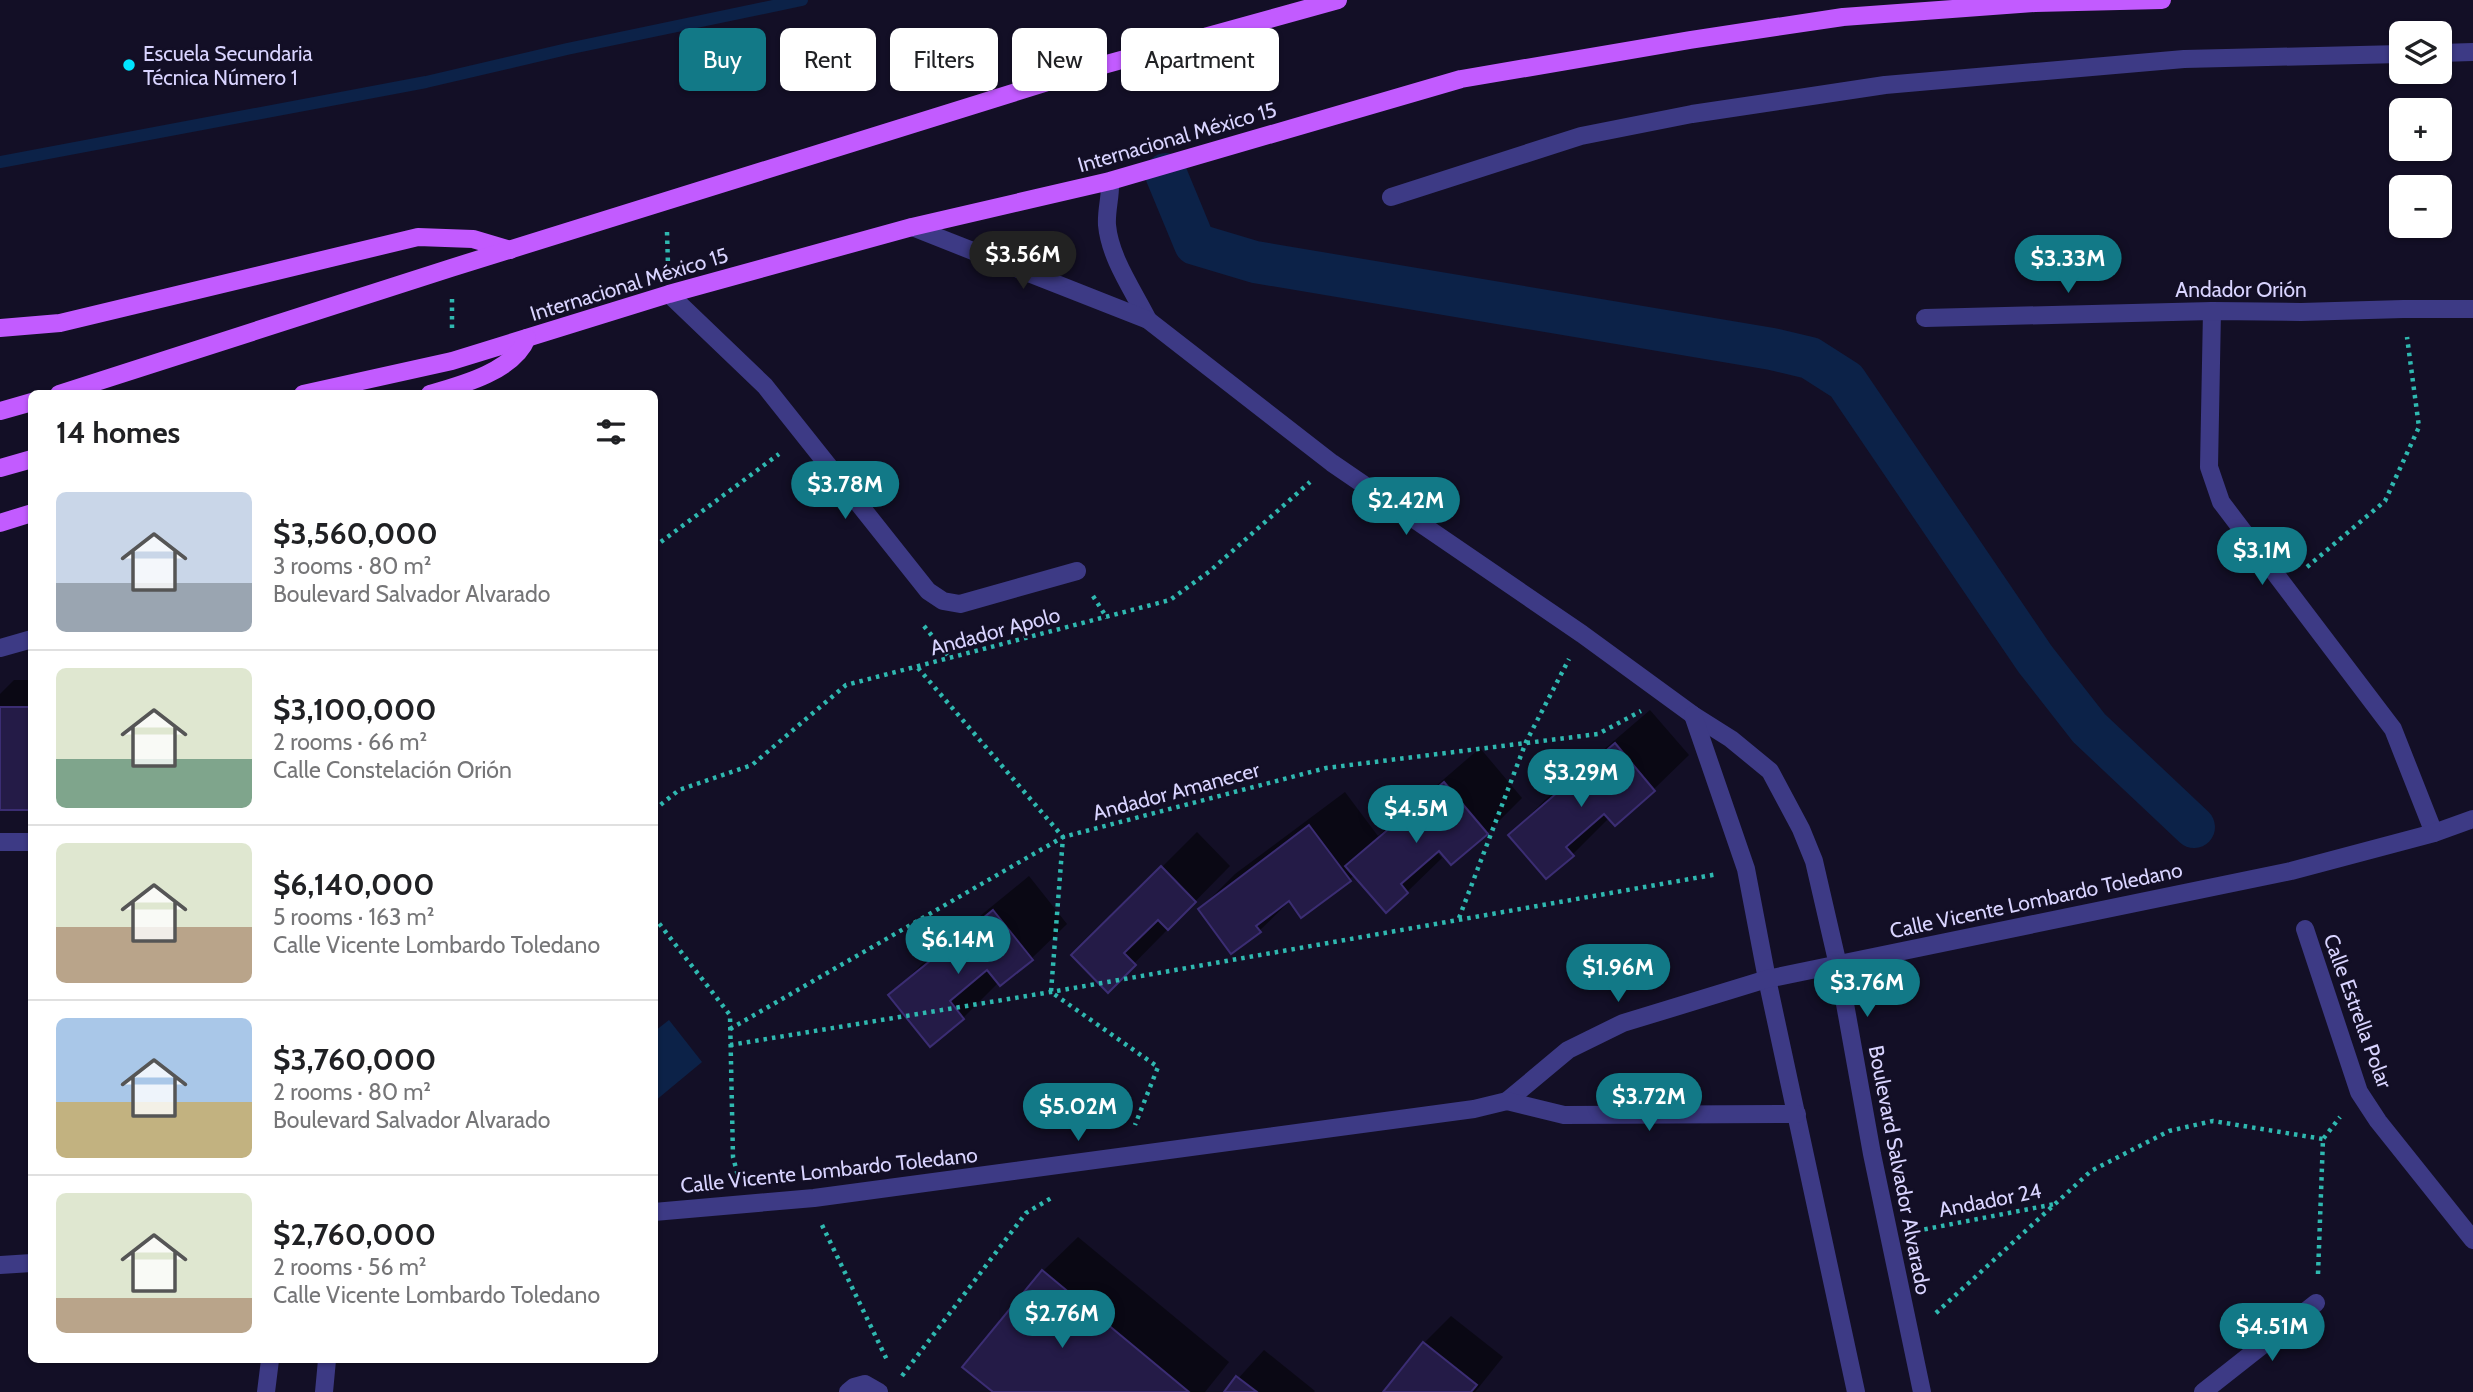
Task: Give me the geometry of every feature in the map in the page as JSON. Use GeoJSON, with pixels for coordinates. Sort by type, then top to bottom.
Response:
{"type":"FeatureCollection","features":[{"type":"Feature","properties":{"kind":"main road"},"geometry":{"type":"LineString","coordinates":[[72,390],[451,268],[1096,67],[1338,0]]}},
{"type":"Feature","properties":{"kind":"main road","name":"Internacional México 15"},"geometry":{"type":"LineString","coordinates":[[321,390],[452,361],[669,294],[912,227],[1110,181],[1461,79],[1843,17],[2035,1],[2162,0]]}},
{"type":"Feature","properties":{"kind":"main road"},"geometry":{"type":"LineString","coordinates":[[0,328],[60,323],[418,237],[473,239],[510,250]]}},
{"type":"Feature","properties":{"kind":"main road"},"geometry":{"type":"LineString","coordinates":[[454,390],[507,365],[524,347],[527,338]]}},
{"type":"Feature","properties":{"kind":"main road"},"geometry":{"type":"LineString","coordinates":[[0,411],[28,403]]}},
{"type":"Feature","properties":{"kind":"main road"},"geometry":{"type":"LineString","coordinates":[[0,468],[28,460]]}},
{"type":"Feature","properties":{"kind":"main road"},"geometry":{"type":"LineString","coordinates":[[0,523],[28,514]]}},
{"type":"Feature","properties":{"kind":"street"},"geometry":{"type":"LineString","coordinates":[[2452,52],[2473,52]]}},
{"type":"Feature","properties":{"kind":"street"},"geometry":{"type":"LineString","coordinates":[[1391,197],[1581,136],[1692,114],[1885,85],[2184,59],[2389,54]]}},
{"type":"Feature","properties":{"kind":"street","name":"Boulevard Salvador Alvarado"},"geometry":{"type":"LineString","coordinates":[[1110,181],[1107,221],[1110,244],[1148,320]]}},
{"type":"Feature","properties":{"kind":"street","name":"Boulevard Salvador Alvarado"},"geometry":{"type":"LineString","coordinates":[[912,227],[1148,320],[1332,463],[1582,634],[1693,715],[1731,738],[1770,771],[1791,809],[1814,861],[1838,964],[1889,1236],[1922,1392]]}},
{"type":"Feature","properties":{"kind":"street"},"geometry":{"type":"LineString","coordinates":[[669,294],[765,386],[928,591],[943,601],[960,604],[1077,571]]}},
{"type":"Feature","properties":{"kind":"street","name":"Andador Orión"},"geometry":{"type":"LineString","coordinates":[[1924,318],[2212,311],[2473,309]]}},
{"type":"Feature","properties":{"kind":"street"},"geometry":{"type":"LineString","coordinates":[[2212,311],[2209,467],[2213,485],[2221,502],[2393,729],[2434,833]]}},
{"type":"Feature","properties":{"kind":"street"},"geometry":{"type":"LineString","coordinates":[[0,648],[28,640]]}},
{"type":"Feature","properties":{"kind":"street"},"geometry":{"type":"LineString","coordinates":[[1693,715],[1746,869],[1856,1392]]}},
{"type":"Feature","properties":{"kind":"street","name":"Calle Vicente Lombardo Toledano"},"geometry":{"type":"LineString","coordinates":[[658,1212],[814,1198],[1474,1109],[1507,1101],[1568,1050],[1623,1023],[1767,979],[2291,871],[2434,833],[2473,819]]}},
{"type":"Feature","properties":{"kind":"street"},"geometry":{"type":"LineString","coordinates":[[0,842],[28,842]]}},
{"type":"Feature","properties":{"kind":"street","name":"Calle Estrella Polar"},"geometry":{"type":"LineString","coordinates":[[2305,929],[2359,1092],[2378,1121],[2473,1240]]}},
{"type":"Feature","properties":{"kind":"street","name":"Calle Vicente Lombardo Toledano"},"geometry":{"type":"LineString","coordinates":[[1507,1101],[1564,1115],[1797,1114]]}},
{"type":"Feature","properties":{"kind":"street"},"geometry":{"type":"LineString","coordinates":[[0,1265],[28,1263]]}},
{"type":"Feature","properties":{"kind":"street"},"geometry":{"type":"LineString","coordinates":[[2203,1392],[2316,1303]]}},
{"type":"Feature","properties":{"kind":"street"},"geometry":{"type":"LineString","coordinates":[[266,1392],[270,1363]]}},
{"type":"Feature","properties":{"kind":"street"},"geometry":{"type":"LineString","coordinates":[[324,1392],[327,1363]]}},
{"type":"Feature","properties":{"kind":"street"},"geometry":{"type":"LineString","coordinates":[[848,1392],[864,1384],[879,1392]]}},
{"type":"Feature","properties":{"kind":"path"},"geometry":{"type":"LineString","coordinates":[[666,201],[669,294]]}},
{"type":"Feature","properties":{"kind":"path"},"geometry":{"type":"LineString","coordinates":[[451,268],[452,361]]}},
{"type":"Feature","properties":{"kind":"path"},"geometry":{"type":"LineString","coordinates":[[2285,586],[2385,501],[2419,427],[2403,309]]}},
{"type":"Feature","properties":{"kind":"path"},"geometry":{"type":"LineString","coordinates":[[658,544],[779,454]]}},
{"type":"Feature","properties":{"kind":"path","name":"Andador Apolo"},"geometry":{"type":"LineString","coordinates":[[658,807],[679,790],[752,765],[846,685],[1170,600],[1210,571],[1332,463]]}},
{"type":"Feature","properties":{"kind":"path"},"geometry":{"type":"LineString","coordinates":[[1458,919],[1526,742],[1582,634]]}},
{"type":"Feature","properties":{"kind":"path"},"geometry":{"type":"LineString","coordinates":[[918,668],[1063,837],[1051,992]]}},
{"type":"Feature","properties":{"kind":"path","name":"Andador Amanecer"},"geometry":{"type":"LineString","coordinates":[[730,1030],[1063,837],[1326,768],[1598,734],[1668,696]]}},
{"type":"Feature","properties":{"kind":"path"},"geometry":{"type":"LineString","coordinates":[[730,1045],[1051,992],[1746,869]]}},
{"type":"Feature","properties":{"kind":"path"},"geometry":{"type":"LineString","coordinates":[[658,922],[730,1015],[733,1157],[745,1204]]}},
{"type":"Feature","properties":{"kind":"path"},"geometry":{"type":"LineString","coordinates":[[1051,992],[1157,1067],[1123,1157]]}},
{"type":"Feature","properties":{"kind":"path"},"geometry":{"type":"LineString","coordinates":[[2316,1303],[2323,1139],[2359,1092]]}},
{"type":"Feature","properties":{"kind":"path","name":"Andador 24"},"geometry":{"type":"LineString","coordinates":[[1910,1337],[2091,1171],[2169,1131],[2213,1121],[2323,1139]]}},
{"type":"Feature","properties":{"kind":"path"},"geometry":{"type":"LineString","coordinates":[[897,1382],[1026,1213],[1062,1192]]}},
{"type":"Feature","properties":{"kind":"path"},"geometry":{"type":"LineString","coordinates":[[814,1198],[817,1215],[892,1370]]}},
{"type":"Feature","properties":{"kind":"path","name":"Andador 24"},"geometry":{"type":"LineString","coordinates":[[1889,1236],[2056,1203]]}},
{"type":"Feature","properties":{"kind":"water"},"geometry":{"type":"Polygon","coordinates":[[[669,1020],[702,1062],[658,1099],[658,1029],[669,1020]]]}},
{"type":"Feature","properties":{"kind":"building"},"geometry":{"type":"Polygon","coordinates":[[[0,707],[28,707],[28,810],[0,810],[0,707]]]}},
{"type":"Feature","properties":{"kind":"building"},"geometry":{"type":"Polygon","coordinates":[[[1615,743],[1655,791],[1615,826],[1604,814],[1566,847],[1574,856],[1546,879],[1508,835],[1615,743]]]}},
{"type":"Feature","properties":{"kind":"building"},"geometry":{"type":"Polygon","coordinates":[[[1444,782],[1488,834],[1451,865],[1439,851],[1401,884],[1408,893],[1386,913],[1345,866],[1444,782]]]}},
{"type":"Feature","properties":{"kind":"building"},"geometry":{"type":"Polygon","coordinates":[[[1309,825],[1351,881],[1301,918],[1289,901],[1256,926],[1261,932],[1231,954],[1198,909],[1309,825]]]}},
{"type":"Feature","properties":{"kind":"building"},"geometry":{"type":"Polygon","coordinates":[[[1161,866],[1196,902],[1168,930],[1158,920],[1124,953],[1136,965],[1108,993],[1071,955],[1161,866]]]}},
{"type":"Feature","properties":{"kind":"building"},"geometry":{"type":"Polygon","coordinates":[[[993,910],[1033,960],[1000,986],[987,970],[950,1001],[964,1019],[930,1047],[888,995],[993,910]]]}},
{"type":"Feature","properties":{"kind":"building"},"geometry":{"type":"Polygon","coordinates":[[[1042,1270],[1189,1392],[993,1392],[962,1367],[1042,1270]]]}},
{"type":"Feature","properties":{"kind":"building"},"geometry":{"type":"Polygon","coordinates":[[[1423,1342],[1477,1385],[1471,1392],[1383,1392],[1423,1342]]]}},
{"type":"Feature","properties":{"kind":"building"},"geometry":{"type":"Polygon","coordinates":[[[1236,1376],[1257,1392],[1224,1392],[1236,1376]]]}},
{"type":"Feature","properties":{"kind":"waterway"},"geometry":{"type":"LineString","coordinates":[[0,162],[426,82],[567,49],[802,0]]}},
{"type":"Feature","properties":{"kind":"waterway"},"geometry":{"type":"LineString","coordinates":[[1166,174],[1195,244],[1255,262],[1772,349],[1810,358],[1846,381],[2035,659],[2089,728],[2194,827]]}},
{"type":"Feature","properties":{"kind":"place","name":"Escuela Secundaria Técnica Número 1"},"geometry":{"type":"Point","coordinates":[129,65]}}]}
